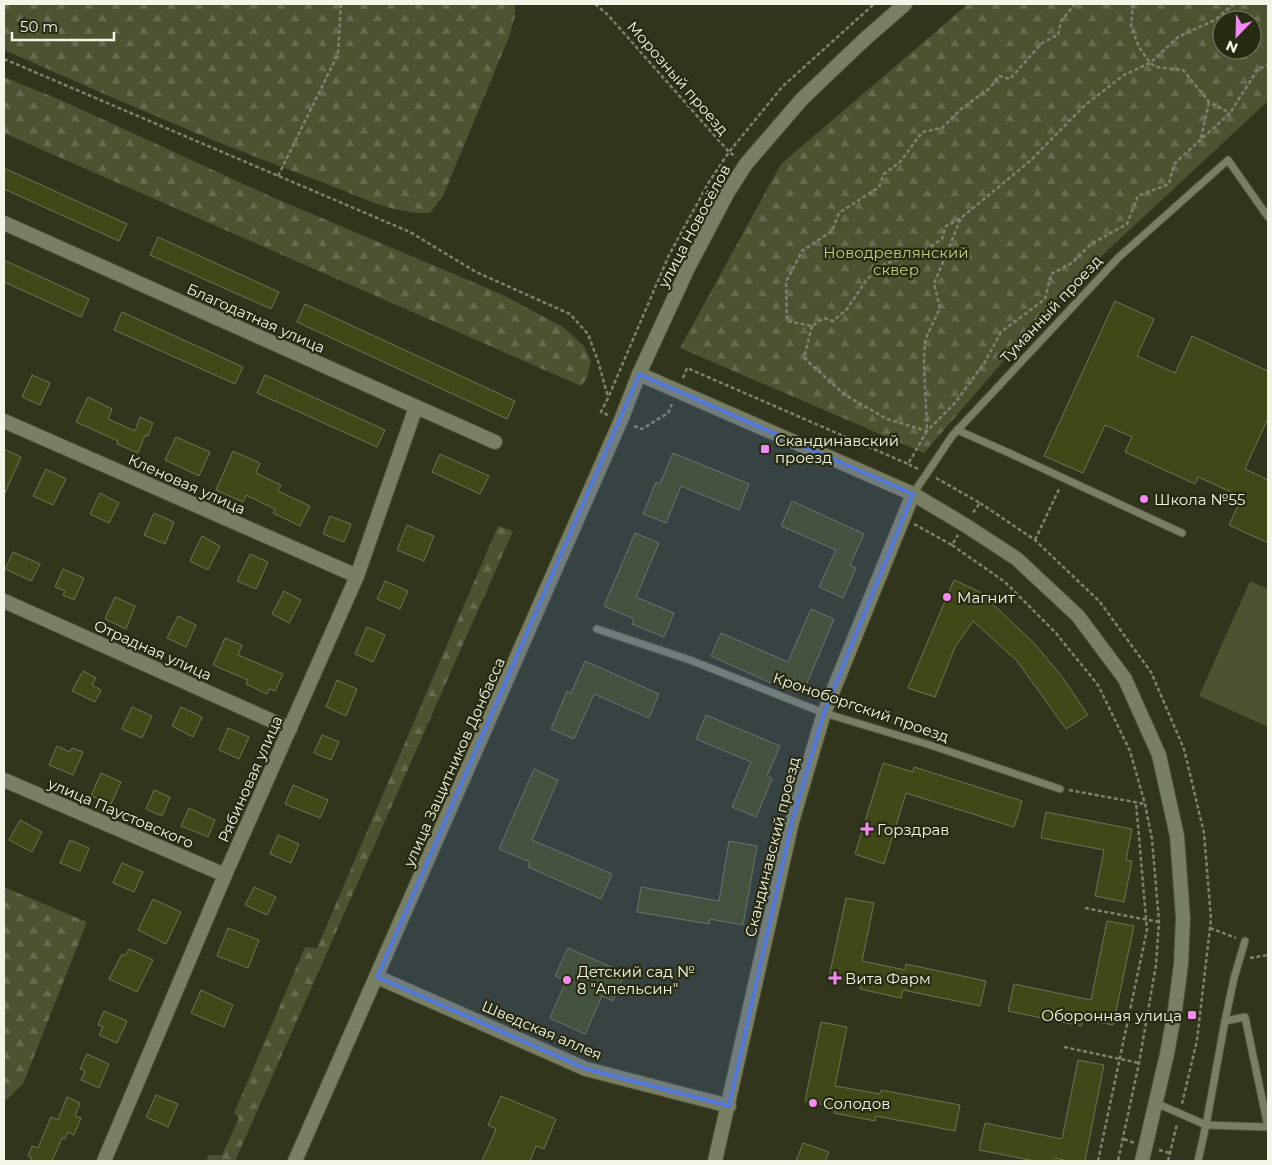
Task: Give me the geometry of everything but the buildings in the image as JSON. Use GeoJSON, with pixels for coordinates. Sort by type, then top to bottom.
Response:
{"type":"FeatureCollection","features":[{"type":"Feature","properties":{"kind":"street","name":"улица Новосёлов"},"geometry":{"type":"LineString","coordinates":[[639,374],[688,268],[728,192],[746,164],[802,99],[905,4]]}},
{"type":"Feature","properties":{"kind":"street","name":"Благодатная улица"},"geometry":{"type":"LineString","coordinates":[[4,223],[494,442]]}},
{"type":"Feature","properties":{"kind":"street"},"geometry":{"type":"LineString","coordinates":[[639,374],[913,494],[965,525],[1017,559],[1078,616],[1125,679],[1159,755],[1177,836],[1183,918],[1181,964],[1168,1054],[1142,1161]]}},
{"type":"Feature","properties":{"kind":"street","name":"улица Защитников Донбасса"},"geometry":{"type":"LineString","coordinates":[[295,1161],[621,420],[639,374]]}},
{"type":"Feature","properties":{"kind":"street","name":"Рябиновая улица"},"geometry":{"type":"LineString","coordinates":[[104,1161],[225,876],[357,576],[416,407]]}},
{"type":"Feature","properties":{"kind":"street","name":"Кленовая улица"},"geometry":{"type":"LineString","coordinates":[[4,421],[357,576]]}},
{"type":"Feature","properties":{"kind":"street","name":"Скандинавский проезд"},"geometry":{"type":"LineString","coordinates":[[715,1161],[792,822],[824,713],[913,494]]}},
{"type":"Feature","properties":{"kind":"street","name":"Отрадная улица"},"geometry":{"type":"LineString","coordinates":[[4,601],[290,729]]}},
{"type":"Feature","properties":{"kind":"street","name":"улица Паустовского"},"geometry":{"type":"LineString","coordinates":[[4,780],[225,876]]}},
{"type":"Feature","properties":{"kind":"street","name":"Шведская аллея"},"geometry":{"type":"LineString","coordinates":[[377,977],[586,1069],[729,1106]]}},
{"type":"Feature","properties":{"kind":"lane","name":"Туманный проезд"},"geometry":{"type":"LineString","coordinates":[[913,494],[956,430],[1119,257],[1228,160],[1268,217]]}},
{"type":"Feature","properties":{"kind":"lane"},"geometry":{"type":"LineString","coordinates":[[956,430],[1182,533]]}},
{"type":"Feature","properties":{"kind":"lane","name":"Кроноборгский проезд"},"geometry":{"type":"LineString","coordinates":[[597,629],[690,660],[824,713],[930,745],[1060,788]]}},
{"type":"Feature","properties":{"kind":"lane"},"geometry":{"type":"LineString","coordinates":[[1198,1161],[1225,1021],[1245,941]]}},
{"type":"Feature","properties":{"kind":"lane"},"geometry":{"type":"LineString","coordinates":[[1156,1102],[1206,1124],[1268,1127],[1245,1017],[1225,1021]]}},
{"type":"Feature","properties":{"kind":"path"},"geometry":{"type":"LineString","coordinates":[[278,176],[338,54],[341,4]]}},
{"type":"Feature","properties":{"kind":"path","name":"Морозный проезд"},"geometry":{"type":"LineString","coordinates":[[595,4],[613,21],[729,152],[746,164]]}},
{"type":"Feature","properties":{"kind":"path"},"geometry":{"type":"LineString","coordinates":[[874,4],[782,87],[729,152],[669,255],[601,412],[642,429],[668,413],[687,368],[908,464],[980,503],[1035,540],[1100,602],[1151,672],[1184,749],[1204,833],[1210,928],[1197,1040],[1168,1161]]}},
{"type":"Feature","properties":{"kind":"path"},"geometry":{"type":"LineString","coordinates":[[812,326],[787,321],[786,282],[802,251],[832,231],[839,213],[879,187],[884,174],[901,161],[922,132],[942,128],[961,109],[990,88],[999,76],[1010,79],[1042,43],[1058,35],[1061,21],[1075,4]]}},
{"type":"Feature","properties":{"kind":"path"},"geometry":{"type":"LineString","coordinates":[[1133,4],[1131,26],[1139,47],[1150,63],[1156,68],[1183,70],[1209,102],[1230,113]]}},
{"type":"Feature","properties":{"kind":"path"},"geometry":{"type":"LineString","coordinates":[[927,432],[887,419],[845,395],[804,358],[812,326],[824,318],[834,321],[847,308],[865,282],[880,266],[927,249],[942,238],[946,226],[961,218],[1030,161],[1084,106],[1124,76],[1150,63],[1178,37],[1215,20],[1234,4]]}},
{"type":"Feature","properties":{"kind":"path"},"geometry":{"type":"LineString","coordinates":[[4,59],[410,232],[476,272],[570,314],[588,334],[608,398]]}},
{"type":"Feature","properties":{"kind":"path"},"geometry":{"type":"LineString","coordinates":[[908,464],[927,432],[954,404],[985,362],[1001,332],[1045,299],[1051,274],[1072,263],[1091,244],[1127,224],[1138,196],[1169,184],[1174,164],[1230,113],[1258,69],[1268,65]]}},
{"type":"Feature","properties":{"kind":"path"},"geometry":{"type":"LineString","coordinates":[[1200,139],[1209,102]]}},
{"type":"Feature","properties":{"kind":"path"},"geometry":{"type":"LineString","coordinates":[[927,432],[925,340],[940,308],[934,284],[961,218]]}},
{"type":"Feature","properties":{"kind":"path"},"geometry":{"type":"LineString","coordinates":[[1035,540],[1064,478]]}},
{"type":"Feature","properties":{"kind":"path"},"geometry":{"type":"LineString","coordinates":[[952,545],[980,503]]}},
{"type":"Feature","properties":{"kind":"path"},"geometry":{"type":"LineString","coordinates":[[912,522],[952,545],[1005,582],[1055,632],[1098,685],[1130,751],[1145,804],[1152,839],[1158,922],[1156,965],[1139,1063],[1118,1161]]}},
{"type":"Feature","properties":{"kind":"path"},"geometry":{"type":"LineString","coordinates":[[1060,788],[1145,804]]}},
{"type":"Feature","properties":{"kind":"path"},"geometry":{"type":"LineString","coordinates":[[1098,1161],[1147,930],[1136,802]]}},
{"type":"Feature","properties":{"kind":"path"},"geometry":{"type":"LineString","coordinates":[[1085,908],[1158,922]]}},
{"type":"Feature","properties":{"kind":"path"},"geometry":{"type":"LineString","coordinates":[[1210,928],[1245,941]]}},
{"type":"Feature","properties":{"kind":"path"},"geometry":{"type":"LineString","coordinates":[[1239,960],[1268,955]]}},
{"type":"Feature","properties":{"kind":"path"},"geometry":{"type":"LineString","coordinates":[[1064,1047],[1139,1063]]}},
{"type":"Feature","properties":{"kind":"highlighted area"},"geometry":{"type":"Polygon","coordinates":[[[639,374],[913,494],[824,713],[792,822],[729,1106],[586,1069],[377,977],[639,374]]]}},
{"type":"Feature","properties":{"kind":"green space"},"geometry":{"type":"Polygon","coordinates":[[[4,4],[515,4],[515,16],[509,37],[443,196],[430,213],[416,213],[375,203],[242,151],[162,119],[4,50],[4,4]]]}},
{"type":"Feature","properties":{"kind":"green space","name":"Новодревлянский сквер"},"geometry":{"type":"Polygon","coordinates":[[[968,4],[1268,4],[1268,101],[1065,290],[924,453],[680,348],[781,164],[968,4]]]}},
{"type":"Feature","properties":{"kind":"green space"},"geometry":{"type":"Polygon","coordinates":[[[4,77],[65,102],[272,197],[501,294],[563,327],[584,346],[591,362],[587,378],[581,386],[4,133],[4,77]]]}},
{"type":"Feature","properties":{"kind":"green space"},"geometry":{"type":"Polygon","coordinates":[[[498,526],[513,531],[235,1161],[206,1161],[209,1155],[222,1155],[239,1118],[234,1113],[305,947],[317,948],[498,526]]]}},
{"type":"Feature","properties":{"kind":"green space"},"geometry":{"type":"Polygon","coordinates":[[[1250,581],[1268,589],[1268,727],[1199,696],[1250,581]]]}},
{"type":"Feature","properties":{"kind":"green space"},"geometry":{"type":"Polygon","coordinates":[[[4,887],[87,922],[23,1084],[4,1102],[4,887]]]}},
{"type":"Feature","properties":{"kind":"place","name":"Скандинавский проезд"},"geometry":{"type":"Point","coordinates":[765,449]}},
{"type":"Feature","properties":{"kind":"place","name":"Школа №55"},"geometry":{"type":"Point","coordinates":[1144,499]}},
{"type":"Feature","properties":{"kind":"place","name":"Магнит"},"geometry":{"type":"Point","coordinates":[947,597]}},
{"type":"Feature","properties":{"kind":"place","name":"Горздрав"},"geometry":{"type":"Point","coordinates":[867,829]}},
{"type":"Feature","properties":{"kind":"place","name":"Вита Фарм"},"geometry":{"type":"Point","coordinates":[835,978]}},
{"type":"Feature","properties":{"kind":"place","name":"Детский сад № 8 \"Апельсин\""},"geometry":{"type":"Point","coordinates":[567,980]}},
{"type":"Feature","properties":{"kind":"place","name":"Оборонная улица"},"geometry":{"type":"Point","coordinates":[1192,1015]}},
{"type":"Feature","properties":{"kind":"place","name":"Солодов"},"geometry":{"type":"Point","coordinates":[813,1103]}}]}
